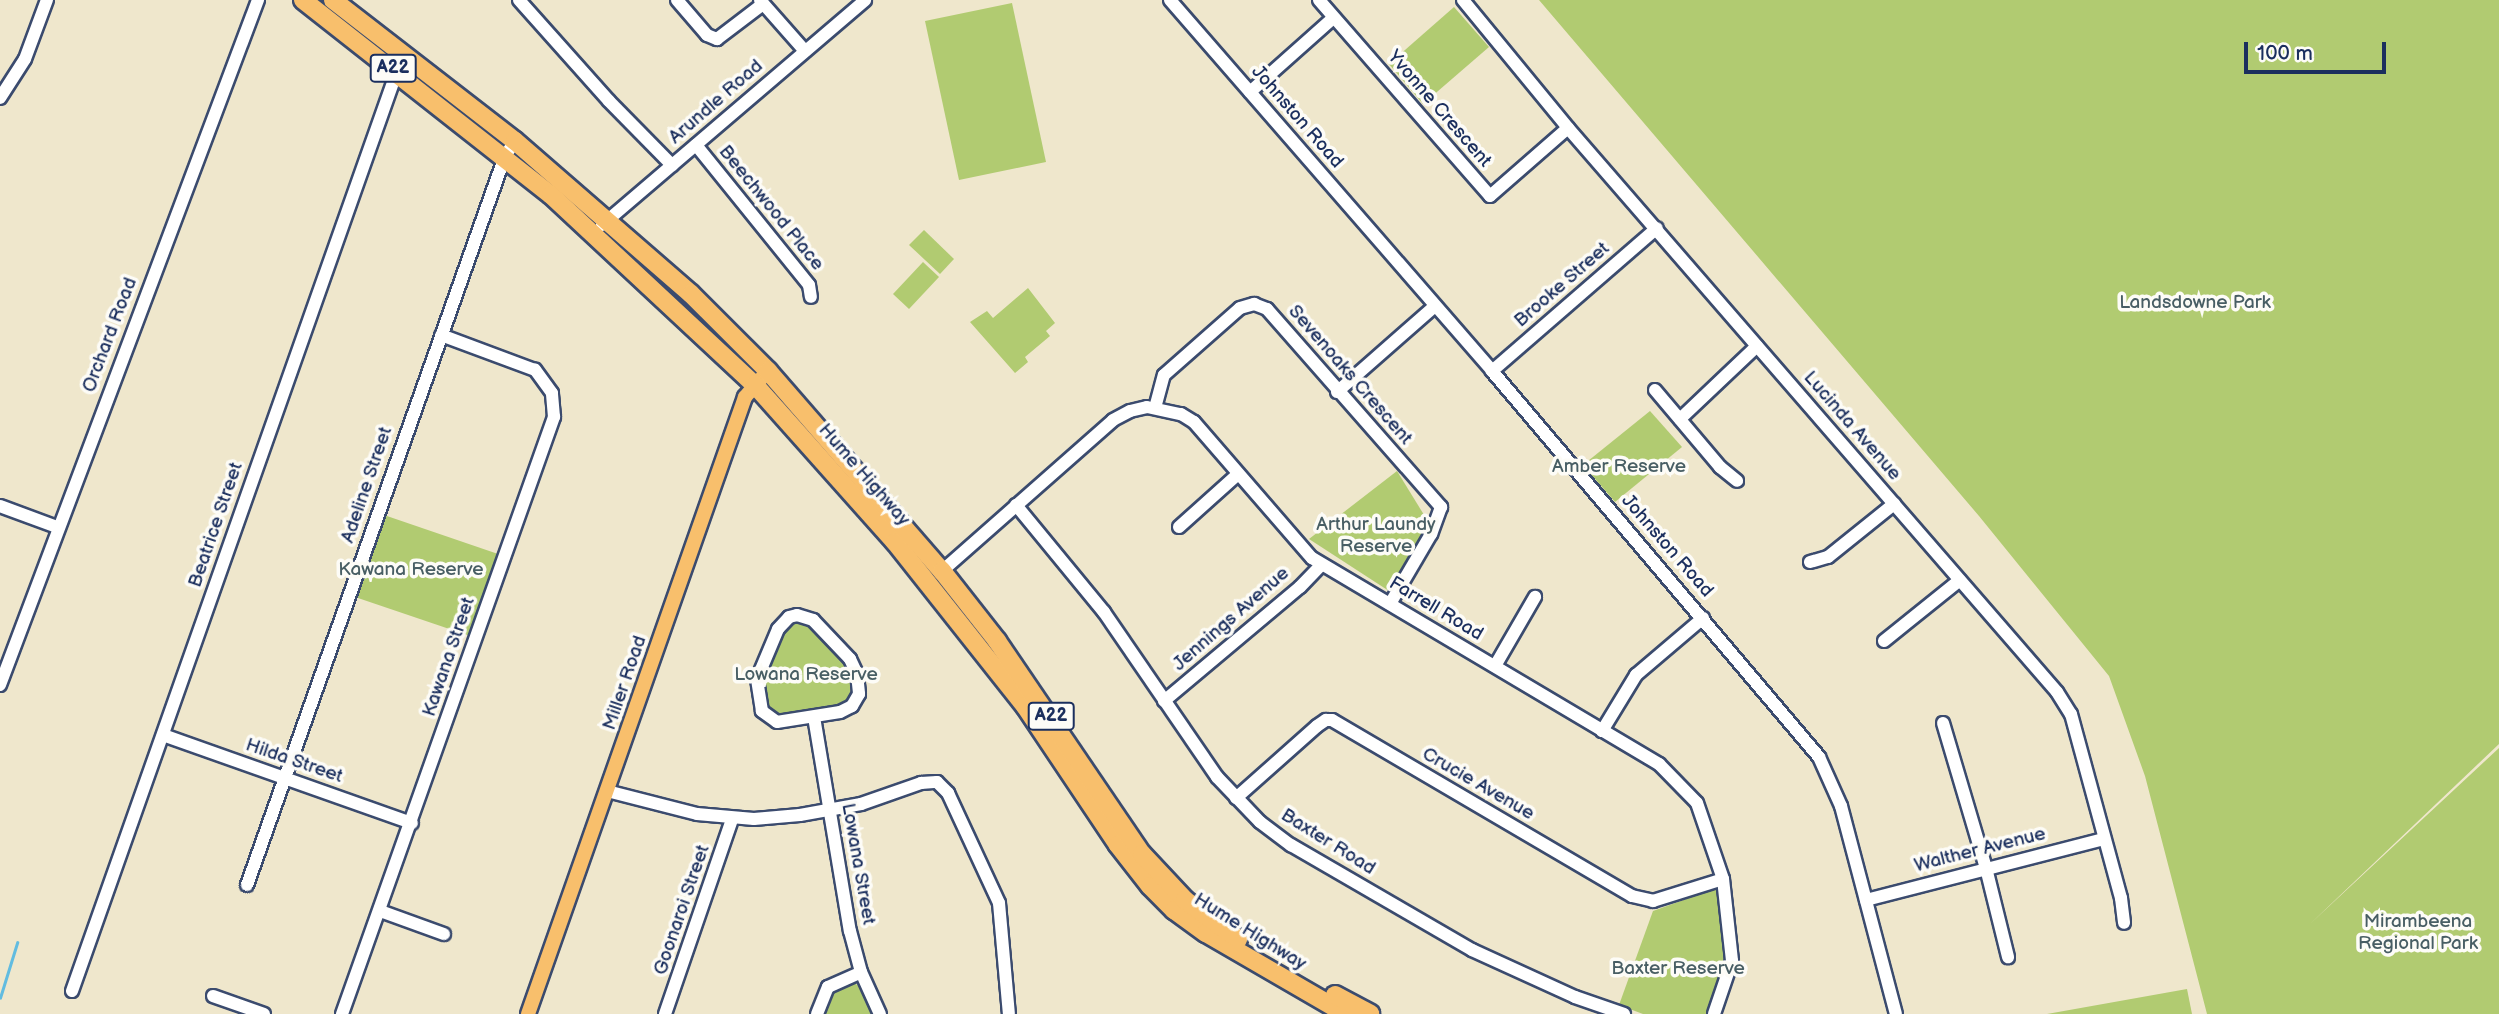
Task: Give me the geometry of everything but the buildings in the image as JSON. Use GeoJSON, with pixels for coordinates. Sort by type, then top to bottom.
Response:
{"type":"FeatureCollection","features":[{"type":"Feature","properties":{"kind":"highway","name":"Hume Highway"},"geometry":{"type":"LineString","coordinates":[[303,0],[600,228],[691,294],[768,371],[942,571],[1027,682],[1142,854],[1165,880],[1222,929],[1370,1014]]}},
{"type":"Feature","properties":{"kind":"highway","name":"Hume Highway"},"geometry":{"type":"LineString","coordinates":[[333,0],[515,141],[755,385],[895,542],[1017,695],[1150,886],[1174,910],[1206,933],[1346,1014]]}},
{"type":"Feature","properties":{"kind":"main road","name":"Miller Road"},"geometry":{"type":"LineString","coordinates":[[528,1014],[746,397],[768,371]]}},
{"type":"Feature","properties":{"kind":"street"},"geometry":{"type":"LineString","coordinates":[[0,98],[4,85],[25,60],[47,0]]}},
{"type":"Feature","properties":{"kind":"street","name":"Orchard Road"},"geometry":{"type":"LineString","coordinates":[[0,685],[57,527],[258,0]]}},
{"type":"Feature","properties":{"kind":"street"},"geometry":{"type":"LineString","coordinates":[[519,0],[609,101],[672,165]]}},
{"type":"Feature","properties":{"kind":"street"},"geometry":{"type":"LineString","coordinates":[[677,0],[707,35],[717,39],[761,2],[805,51]]}},
{"type":"Feature","properties":{"kind":"street","name":"Arundle Road"},"geometry":{"type":"LineString","coordinates":[[600,228],[865,0]]}},
{"type":"Feature","properties":{"kind":"street","name":"Johnston Road"},"geometry":{"type":"LineString","coordinates":[[1170,0],[1492,371],[1819,757],[1841,806],[1896,1014]]}},
{"type":"Feature","properties":{"kind":"street","name":"Yvonne Crescent"},"geometry":{"type":"LineString","coordinates":[[1319,0],[1490,196],[1568,128]]}},
{"type":"Feature","properties":{"kind":"street","name":"Lucinda Avenue"},"geometry":{"type":"LineString","coordinates":[[1464,0],[1568,128],[2057,692],[2071,714],[2121,898],[2124,923]]}},
{"type":"Feature","properties":{"kind":"street"},"geometry":{"type":"LineString","coordinates":[[1250,92],[1333,18]]}},
{"type":"Feature","properties":{"kind":"street","name":"Beatrice Street"},"geometry":{"type":"LineString","coordinates":[[72,991],[397,71]]}},
{"type":"Feature","properties":{"kind":"street","name":"Adeline Street"},"geometry":{"type":"LineString","coordinates":[[247,885],[505,156],[515,141]]}},
{"type":"Feature","properties":{"kind":"street","name":"Beechwood Place"},"geometry":{"type":"LineString","coordinates":[[696,145],[809,285],[811,297]]}},
{"type":"Feature","properties":{"kind":"street","name":"Brooke Street"},"geometry":{"type":"LineString","coordinates":[[1492,371],[1657,228]]}},
{"type":"Feature","properties":{"kind":"street","name":"Sevenoaks Crescent"},"geometry":{"type":"LineString","coordinates":[[1155,408],[1160,384],[1168,371],[1240,308],[1248,304],[1267,309],[1337,392],[1441,507],[1431,534],[1390,604]]}},
{"type":"Feature","properties":{"kind":"street"},"geometry":{"type":"LineString","coordinates":[[1337,392],[1435,306]]}},
{"type":"Feature","properties":{"kind":"street","name":"Kawana Street"},"geometry":{"type":"LineString","coordinates":[[341,1014],[412,823],[554,417],[552,393],[535,370],[441,335]]}},
{"type":"Feature","properties":{"kind":"street"},"geometry":{"type":"LineString","coordinates":[[1680,419],[1757,346]]}},
{"type":"Feature","properties":{"kind":"street"},"geometry":{"type":"LineString","coordinates":[[1654,390],[1720,467],[1737,481]]}},
{"type":"Feature","properties":{"kind":"street"},"geometry":{"type":"LineString","coordinates":[[942,571],[1113,420],[1130,411],[1155,408]]}},
{"type":"Feature","properties":{"kind":"street","name":"Farrell Road"},"geometry":{"type":"LineString","coordinates":[[1155,408],[1172,410],[1194,422],[1321,565],[1659,764],[1697,803],[1723,879],[1732,961],[1714,1014]]}},
{"type":"Feature","properties":{"kind":"street"},"geometry":{"type":"LineString","coordinates":[[1179,527],[1238,474]]}},
{"type":"Feature","properties":{"kind":"street","name":"Baxter Road"},"geometry":{"type":"LineString","coordinates":[[1016,505],[1104,612],[1202,758],[1260,822],[1291,845],[1472,950],[1576,997],[1624,1014]]}},
{"type":"Feature","properties":{"kind":"street"},"geometry":{"type":"LineString","coordinates":[[1810,562],[1828,557],[1894,505]]}},
{"type":"Feature","properties":{"kind":"street"},"geometry":{"type":"LineString","coordinates":[[0,506],[57,527]]}},
{"type":"Feature","properties":{"kind":"street","name":"Jennings Avenue"},"geometry":{"type":"LineString","coordinates":[[1164,701],[1300,587],[1321,565]]}},
{"type":"Feature","properties":{"kind":"street"},"geometry":{"type":"LineString","coordinates":[[1884,641],[1960,580]]}},
{"type":"Feature","properties":{"kind":"street"},"geometry":{"type":"LineString","coordinates":[[1495,666],[1535,597]]}},
{"type":"Feature","properties":{"kind":"street"},"geometry":{"type":"LineString","coordinates":[[797,615],[813,620],[850,659],[857,674],[859,694],[852,706],[814,717],[783,722],[771,720],[762,711],[758,695],[757,679],[773,638],[783,622],[797,615]]}},
{"type":"Feature","properties":{"kind":"street"},"geometry":{"type":"LineString","coordinates":[[1602,731],[1636,675],[1703,618]]}},
{"type":"Feature","properties":{"kind":"street","name":"Lowana Street"},"geometry":{"type":"LineString","coordinates":[[814,717],[850,931],[861,972],[880,1014]]}},
{"type":"Feature","properties":{"kind":"street","name":"Crucie Avenue"},"geometry":{"type":"LineString","coordinates":[[1236,798],[1317,726],[1326,720],[1332,720],[1632,897],[1653,901],[1723,879]]}},
{"type":"Feature","properties":{"kind":"street"},"geometry":{"type":"LineString","coordinates":[[1943,723],[1986,868],[2008,957]]}},
{"type":"Feature","properties":{"kind":"street","name":"Hilda Street"},"geometry":{"type":"LineString","coordinates":[[163,735],[412,823]]}},
{"type":"Feature","properties":{"kind":"street"},"geometry":{"type":"LineString","coordinates":[[607,791],[673,809],[732,818],[800,815],[861,804],[929,781],[943,787],[999,903],[1009,1014]]}},
{"type":"Feature","properties":{"kind":"street","name":"Goonaroi Street"},"geometry":{"type":"LineString","coordinates":[[665,1014],[732,818]]}},
{"type":"Feature","properties":{"kind":"street","name":"Walther Avenue"},"geometry":{"type":"LineString","coordinates":[[1866,900],[2104,839]]}},
{"type":"Feature","properties":{"kind":"street"},"geometry":{"type":"LineString","coordinates":[[380,911],[444,934]]}},
{"type":"Feature","properties":{"kind":"street"},"geometry":{"type":"LineString","coordinates":[[817,1014],[828,987],[861,972]]}},
{"type":"Feature","properties":{"kind":"street"},"geometry":{"type":"LineString","coordinates":[[213,996],[264,1014]]}},
{"type":"Feature","properties":{"kind":"green space","name":"Landsdowne Park"},"geometry":{"type":"Polygon","coordinates":[[[1539,0],[2499,0],[2499,744],[2310,924],[2499,748],[2499,1014],[2207,1014],[2145,776],[2109,676],[1979,516],[1539,0]]]}},
{"type":"Feature","properties":{"kind":"green space"},"geometry":{"type":"Polygon","coordinates":[[[1012,3],[1046,162],[959,180],[925,21],[1012,3]]]}},
{"type":"Feature","properties":{"kind":"green space"},"geometry":{"type":"Polygon","coordinates":[[[1454,7],[1489,47],[1423,104],[1389,64],[1454,7]]]}},
{"type":"Feature","properties":{"kind":"green space"},"geometry":{"type":"Polygon","coordinates":[[[924,230],[954,259],[940,274],[909,245],[924,230]]]}},
{"type":"Feature","properties":{"kind":"green space"},"geometry":{"type":"Polygon","coordinates":[[[923,262],[939,277],[909,309],[893,294],[923,262]]]}},
{"type":"Feature","properties":{"kind":"green space"},"geometry":{"type":"Polygon","coordinates":[[[1028,288],[1055,323],[1046,331],[1050,336],[1025,357],[1028,362],[1015,373],[970,322],[987,311],[993,318],[1028,288]]]}},
{"type":"Feature","properties":{"kind":"green space","name":"Amber Reserve"},"geometry":{"type":"Polygon","coordinates":[[[1650,411],[1682,447],[1615,502],[1583,465],[1650,411]]]}},
{"type":"Feature","properties":{"kind":"green space","name":"Arthur Laundy Reserve"},"geometry":{"type":"Polygon","coordinates":[[[1397,471],[1429,523],[1389,591],[1309,539],[1397,471]]]}},
{"type":"Feature","properties":{"kind":"green space","name":"Kawana Reserve"},"geometry":{"type":"Polygon","coordinates":[[[384,515],[501,555],[473,637],[355,597],[384,515]]]}},
{"type":"Feature","properties":{"kind":"green space","name":"Lowana Reserve"},"geometry":{"type":"Polygon","coordinates":[[[798,621],[809,625],[846,664],[852,696],[843,705],[775,715],[768,707],[763,682],[786,629],[798,621]]]}},
{"type":"Feature","properties":{"kind":"green space","name":"Baxter Reserve"},"geometry":{"type":"Polygon","coordinates":[[[1717,888],[1725,965],[1708,1014],[1643,1014],[1619,1005],[1653,911],[1717,888]]]}},
{"type":"Feature","properties":{"kind":"green space"},"geometry":{"type":"Polygon","coordinates":[[[852,982],[861,987],[873,1014],[823,1014],[833,990],[852,982]]]}},
{"type":"Feature","properties":{"kind":"green space"},"geometry":{"type":"Polygon","coordinates":[[[2187,989],[2192,1014],[2047,1014],[2187,989]]]}},
{"type":"Feature","properties":{"kind":"waterway"},"geometry":{"type":"LineString","coordinates":[[0,998],[17,943]]}},
{"type":"Feature","properties":{"kind":"park label","name":"Mirambeena Regional Park"},"geometry":{"type":"Point","coordinates":[2418,933]}}]}
